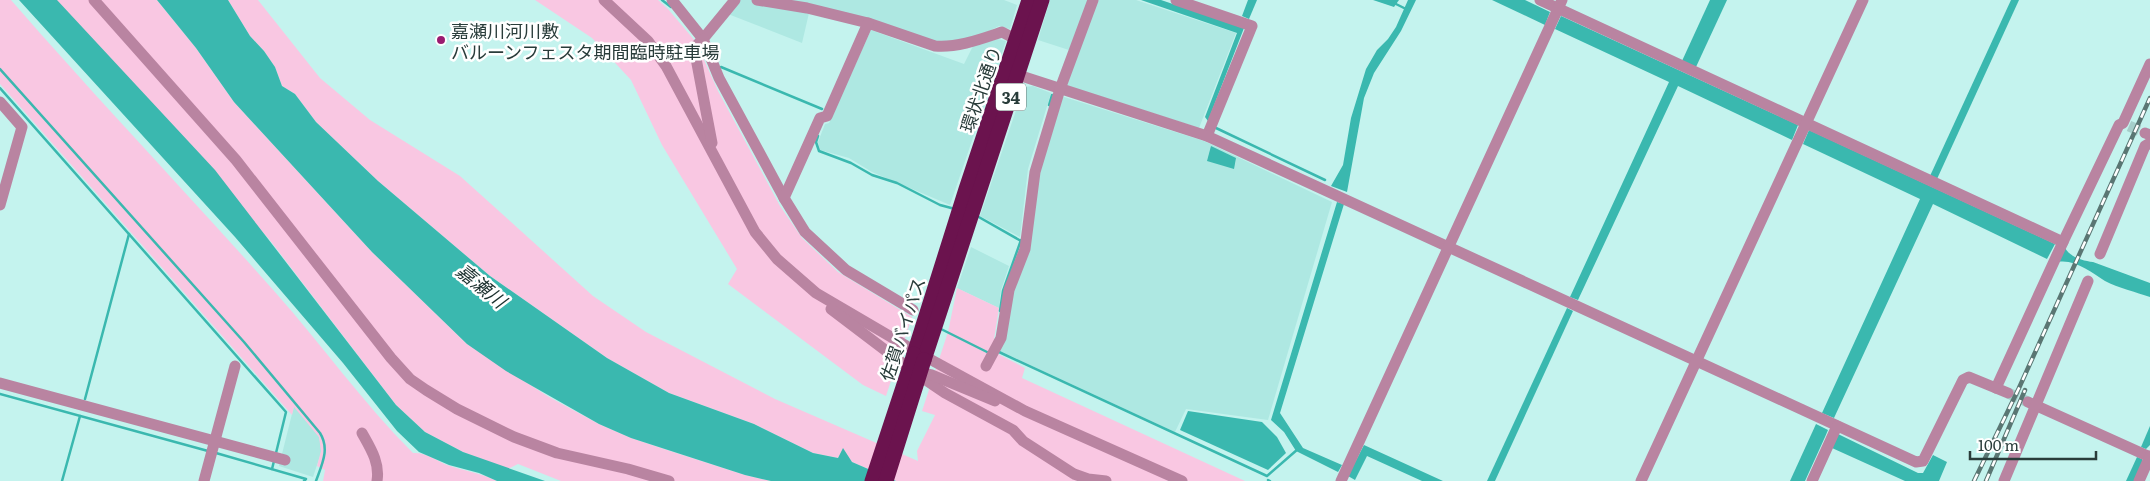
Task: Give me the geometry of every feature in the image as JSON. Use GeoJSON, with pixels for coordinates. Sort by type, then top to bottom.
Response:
{"type":"FeatureCollection","features":[{"type":"Feature","properties":{"kind":"highway","name":"環状北通り"},"geometry":{"type":"LineString","coordinates":[[1012,73],[1016,40],[1029,0]]}},
{"type":"Feature","properties":{"kind":"highway","name":"環状北通り"},"geometry":{"type":"LineString","coordinates":[[972,191],[1012,73],[1042,0]]}},
{"type":"Feature","properties":{"kind":"highway","name":"佐賀バイパス"},"geometry":{"type":"LineString","coordinates":[[886,481],[920,354],[972,191]]}},
{"type":"Feature","properties":{"kind":"highway","name":"佐賀バイパス"},"geometry":{"type":"LineString","coordinates":[[872,481],[920,354]]}},
{"type":"Feature","properties":{"kind":"street"},"geometry":{"type":"LineString","coordinates":[[94,0],[236,160],[391,358],[410,379],[457,409],[537,447],[668,481]]}},
{"type":"Feature","properties":{"kind":"street"},"geometry":{"type":"LineString","coordinates":[[604,0],[648,41],[662,60],[755,232],[777,259],[816,292],[920,354],[1025,411],[1182,481]]}},
{"type":"Feature","properties":{"kind":"street"},"geometry":{"type":"LineString","coordinates":[[671,0],[700,42],[784,198],[805,232],[846,270],[913,310]]}},
{"type":"Feature","properties":{"kind":"street"},"geometry":{"type":"LineString","coordinates":[[711,150],[712,144],[695,53],[700,42],[735,0]]}},
{"type":"Feature","properties":{"kind":"street"},"geometry":{"type":"LineString","coordinates":[[757,0],[807,8],[868,23],[935,46],[944,47],[969,42],[1002,32],[1016,40]]}},
{"type":"Feature","properties":{"kind":"street"},"geometry":{"type":"LineString","coordinates":[[986,366],[1001,338],[1009,290],[1025,249],[1035,172],[1060,90],[1094,0]]}},
{"type":"Feature","properties":{"kind":"street"},"geometry":{"type":"LineString","coordinates":[[1176,0],[1252,26],[1208,136]]}},
{"type":"Feature","properties":{"kind":"street"},"geometry":{"type":"LineString","coordinates":[[1540,0],[1557,12],[1806,123],[2059,249]]}},
{"type":"Feature","properties":{"kind":"street"},"geometry":{"type":"LineString","coordinates":[[1641,481],[1863,0]]}},
{"type":"Feature","properties":{"kind":"street"},"geometry":{"type":"LineString","coordinates":[[1344,474],[1557,12]]}},
{"type":"Feature","properties":{"kind":"street"},"geometry":{"type":"LineString","coordinates":[[784,198],[820,118],[827,116],[868,23]]}},
{"type":"Feature","properties":{"kind":"street"},"geometry":{"type":"LineString","coordinates":[[1996,388],[2059,249],[2119,125],[2126,125],[2150,64]]}},
{"type":"Feature","properties":{"kind":"street"},"geometry":{"type":"LineString","coordinates":[[1012,73],[1208,136],[1325,192],[1341,197],[1697,361],[1829,429],[1916,462],[1922,461],[1964,380],[1969,377],[2008,393]]}},
{"type":"Feature","properties":{"kind":"street"},"geometry":{"type":"LineString","coordinates":[[0,102],[22,128],[0,205]]}},
{"type":"Feature","properties":{"kind":"street"},"geometry":{"type":"LineString","coordinates":[[2100,254],[2146,146],[2148,137]]}},
{"type":"Feature","properties":{"kind":"street"},"geometry":{"type":"LineString","coordinates":[[2004,481],[2031,404],[2088,281]]}},
{"type":"Feature","properties":{"kind":"street"},"geometry":{"type":"LineString","coordinates":[[816,292],[823,304],[945,393],[1013,430],[1023,441],[1074,474],[1088,479],[1106,481]]}},
{"type":"Feature","properties":{"kind":"street"},"geometry":{"type":"LineString","coordinates":[[204,481],[235,366]]}},
{"type":"Feature","properties":{"kind":"street"},"geometry":{"type":"LineString","coordinates":[[914,372],[932,376],[1010,408],[1025,411]]}},
{"type":"Feature","properties":{"kind":"street"},"geometry":{"type":"LineString","coordinates":[[0,384],[285,460]]}},
{"type":"Feature","properties":{"kind":"street"},"geometry":{"type":"LineString","coordinates":[[2031,404],[2147,455],[2139,481]]}},
{"type":"Feature","properties":{"kind":"street"},"geometry":{"type":"LineString","coordinates":[[1812,481],[1829,429]]}},
{"type":"Feature","properties":{"kind":"street"},"geometry":{"type":"LineString","coordinates":[[362,434],[374,454],[378,473],[377,481]]}},
{"type":"Feature","properties":{"kind":"shaded area"},"geometry":{"type":"Polygon","coordinates":[[[0,0],[11,0],[275,292],[377,414],[413,453],[426,455],[447,465],[497,481],[323,481],[325,470],[317,466],[321,451],[319,437],[294,407],[292,415],[0,84],[0,0]]]}},
{"type":"Feature","properties":{"kind":"shaded area"},"geometry":{"type":"Polygon","coordinates":[[[48,0],[157,0],[196,48],[234,102],[372,252],[467,344],[549,397],[599,424],[631,438],[667,450],[745,475],[771,481],[561,481],[518,464],[508,469],[463,452],[425,432],[396,405],[269,239],[48,0]]]}},
{"type":"Feature","properties":{"kind":"shaded area"},"geometry":{"type":"Polygon","coordinates":[[[228,0],[258,0],[320,78],[370,120],[460,176],[593,296],[646,332],[775,399],[918,461],[917,451],[935,415],[922,411],[948,332],[957,288],[999,308],[994,339],[998,354],[1025,368],[1022,378],[1245,481],[896,481],[852,462],[843,449],[838,458],[813,453],[754,424],[669,393],[607,358],[490,276],[378,181],[316,122],[295,94],[282,86],[275,67],[250,36],[228,0]]]}},
{"type":"Feature","properties":{"kind":"shaded area"},"geometry":{"type":"Polygon","coordinates":[[[535,0],[658,0],[668,9],[696,42],[718,91],[780,206],[802,238],[838,272],[912,317],[886,396],[863,385],[728,284],[737,269],[662,145],[631,80],[592,38],[535,0]]]}},
{"type":"Feature","properties":{"kind":"shaded area"},"geometry":{"type":"Polygon","coordinates":[[[738,0],[1004,0],[1017,5],[1010,29],[999,26],[979,36],[938,43],[809,13],[802,43],[728,14],[738,0]]]}},
{"type":"Feature","properties":{"kind":"shaded area"},"geometry":{"type":"Polygon","coordinates":[[[1050,0],[1136,0],[1236,33],[1199,128],[1068,86],[1058,79],[1069,50],[1038,40],[1050,0]]]}},
{"type":"Feature","properties":{"kind":"shaded area"},"geometry":{"type":"Polygon","coordinates":[[[871,30],[964,64],[973,46],[998,39],[1006,41],[950,205],[872,172],[849,158],[820,150],[818,142],[825,124],[829,123],[871,30]]]}},
{"type":"Feature","properties":{"kind":"shaded area"},"geometry":{"type":"Polygon","coordinates":[[[1033,86],[1051,93],[1028,169],[1020,237],[980,216],[1024,87],[1033,86]]]}},
{"type":"Feature","properties":{"kind":"shaded area"},"geometry":{"type":"Polygon","coordinates":[[[1061,96],[1204,141],[1332,202],[1268,420],[1186,409],[1175,432],[1000,351],[1038,172],[1061,96]]]}},
{"type":"Feature","properties":{"kind":"shaded area"},"geometry":{"type":"Polygon","coordinates":[[[971,247],[1009,266],[1001,290],[999,308],[957,288],[971,247]]]}},
{"type":"Feature","properties":{"kind":"shaded area"},"geometry":{"type":"Polygon","coordinates":[[[294,406],[319,437],[322,450],[313,477],[279,466],[294,406]]]}},
{"type":"Feature","properties":{"kind":"water"},"geometry":{"type":"Polygon","coordinates":[[[19,0],[57,0],[215,170],[396,405],[425,432],[463,452],[545,481],[497,481],[479,473],[449,465],[419,452],[397,431],[343,363],[235,237],[19,0]]]}},
{"type":"Feature","properties":{"kind":"water","name":"嘉瀬川"},"geometry":{"type":"Polygon","coordinates":[[[157,0],[228,0],[250,36],[275,67],[282,86],[295,94],[316,122],[378,181],[490,276],[607,358],[669,393],[754,424],[813,453],[838,458],[843,448],[852,462],[896,481],[771,481],[745,475],[631,438],[599,424],[506,371],[467,344],[372,252],[234,102],[196,48],[157,0]]]}},
{"type":"Feature","properties":{"kind":"water"},"geometry":{"type":"Polygon","coordinates":[[[1141,0],[1161,0],[1244,28],[1208,121],[1205,117],[1237,33],[1141,0]]]}},
{"type":"Feature","properties":{"kind":"water"},"geometry":{"type":"Polygon","coordinates":[[[1248,0],[1257,0],[1249,19],[1242,16],[1248,0]]]}},
{"type":"Feature","properties":{"kind":"water"},"geometry":{"type":"Polygon","coordinates":[[[1373,0],[1399,0],[1394,7],[1373,0]]]}},
{"type":"Feature","properties":{"kind":"water"},"geometry":{"type":"Polygon","coordinates":[[[1408,0],[1416,0],[1401,31],[1374,73],[1364,98],[1347,192],[1331,186],[1343,165],[1351,118],[1366,69],[1377,50],[1396,27],[1408,0]]]}},
{"type":"Feature","properties":{"kind":"water"},"geometry":{"type":"Polygon","coordinates":[[[1492,0],[1525,0],[1550,12],[1545,25],[1492,0]]]}},
{"type":"Feature","properties":{"kind":"water"},"geometry":{"type":"Polygon","coordinates":[[[1710,0],[1727,0],[1696,67],[1682,61],[1710,0]]]}},
{"type":"Feature","properties":{"kind":"water"},"geometry":{"type":"Polygon","coordinates":[[[2011,0],[2019,0],[1937,179],[1930,176],[2011,0]]]}},
{"type":"Feature","properties":{"kind":"water"},"geometry":{"type":"Polygon","coordinates":[[[1561,16],[1798,125],[1792,140],[1678,86],[1578,300],[1570,297],[1669,82],[1555,29],[1561,16]]]}},
{"type":"Feature","properties":{"kind":"water"},"geometry":{"type":"Polygon","coordinates":[[[1809,130],[2055,244],[2047,259],[1933,204],[1834,418],[1822,413],[1920,199],[1803,144],[1809,130]]]}},
{"type":"Feature","properties":{"kind":"water"},"geometry":{"type":"Polygon","coordinates":[[[1211,146],[1236,158],[1234,169],[1207,161],[1211,146]]]}},
{"type":"Feature","properties":{"kind":"water"},"geometry":{"type":"Polygon","coordinates":[[[1337,202],[1344,204],[1280,413],[1303,448],[1342,465],[1338,472],[1296,451],[1284,432],[1271,420],[1337,202]]]}},
{"type":"Feature","properties":{"kind":"water"},"geometry":{"type":"Polygon","coordinates":[[[2065,248],[2077,258],[2150,283],[2150,297],[2105,281],[2077,265],[2058,262],[2065,248]]]}},
{"type":"Feature","properties":{"kind":"water"},"geometry":{"type":"Polygon","coordinates":[[[1567,308],[1573,311],[1495,481],[1487,481],[1567,308]]]}},
{"type":"Feature","properties":{"kind":"water"},"geometry":{"type":"Polygon","coordinates":[[[1188,411],[1262,422],[1277,437],[1286,453],[1268,470],[1180,430],[1188,411]]]}},
{"type":"Feature","properties":{"kind":"water"},"geometry":{"type":"Polygon","coordinates":[[[1816,424],[1828,430],[1805,481],[1790,481],[1816,424]]]}},
{"type":"Feature","properties":{"kind":"water"},"geometry":{"type":"Polygon","coordinates":[[[2150,426],[2150,445],[2146,449],[2141,447],[2150,426]]]}},
{"type":"Feature","properties":{"kind":"water"},"geometry":{"type":"Polygon","coordinates":[[[1838,434],[1918,473],[1923,473],[1933,455],[1947,462],[1939,481],[1905,481],[1832,448],[1838,434]]]}},
{"type":"Feature","properties":{"kind":"water"},"geometry":{"type":"Polygon","coordinates":[[[1364,445],[1443,481],[1422,481],[1367,456],[1355,480],[1348,476],[1364,445]]]}},
{"type":"Feature","properties":{"kind":"water"},"geometry":{"type":"Polygon","coordinates":[[[2137,457],[2142,459],[2142,463],[2134,481],[2126,481],[2137,457]]]}},
{"type":"Feature","properties":{"kind":"waterway"},"geometry":{"type":"LineString","coordinates":[[662,0],[671,7]]}},
{"type":"Feature","properties":{"kind":"waterway"},"geometry":{"type":"LineString","coordinates":[[1396,4],[1406,9]]}},
{"type":"Feature","properties":{"kind":"waterway"},"geometry":{"type":"LineString","coordinates":[[721,67],[822,109]]}},
{"type":"Feature","properties":{"kind":"waterway"},"geometry":{"type":"LineString","coordinates":[[0,69],[244,342],[320,433],[325,451],[323,463],[316,481]]}},
{"type":"Feature","properties":{"kind":"waterway"},"geometry":{"type":"LineString","coordinates":[[0,88],[286,412],[276,453]]}},
{"type":"Feature","properties":{"kind":"waterway"},"geometry":{"type":"LineString","coordinates":[[1049,105],[1052,95]]}},
{"type":"Feature","properties":{"kind":"waterway"},"geometry":{"type":"LineString","coordinates":[[1216,128],[1325,180]]}},
{"type":"Feature","properties":{"kind":"waterway"},"geometry":{"type":"LineString","coordinates":[[818,136],[816,142],[819,151],[851,163],[872,175],[897,183],[940,205],[955,209]]}},
{"type":"Feature","properties":{"kind":"waterway"},"geometry":{"type":"LineString","coordinates":[[977,216],[1021,241]]}},
{"type":"Feature","properties":{"kind":"waterway"},"geometry":{"type":"LineString","coordinates":[[85,399],[129,234]]}},
{"type":"Feature","properties":{"kind":"waterway"},"geometry":{"type":"LineString","coordinates":[[1000,311],[1003,291],[1021,240]]}},
{"type":"Feature","properties":{"kind":"waterway"},"geometry":{"type":"LineString","coordinates":[[939,328],[989,353]]}},
{"type":"Feature","properties":{"kind":"waterway"},"geometry":{"type":"LineString","coordinates":[[999,352],[1267,476],[1298,449]]}},
{"type":"Feature","properties":{"kind":"waterway"},"geometry":{"type":"LineString","coordinates":[[0,394],[208,451]]}},
{"type":"Feature","properties":{"kind":"waterway"},"geometry":{"type":"LineString","coordinates":[[62,481],[80,416]]}},
{"type":"Feature","properties":{"kind":"waterway"},"geometry":{"type":"LineString","coordinates":[[216,453],[306,479],[304,481]]}},
{"type":"Feature","properties":{"kind":"waterway"},"geometry":{"type":"LineString","coordinates":[[272,469],[274,461]]}},
{"type":"Feature","properties":{"kind":"tunnel"},"geometry":{"type":"LineString","coordinates":[[2129,126],[2145,133]]}},
{"type":"Feature","properties":{"kind":"tunnel"},"geometry":{"type":"LineString","coordinates":[[2008,393],[2028,402]]}},
{"type":"Feature","properties":{"kind":"railway"},"geometry":{"type":"LineString","coordinates":[[1974,481],[2019,388],[2150,98]]}},
{"type":"Feature","properties":{"kind":"railway"},"geometry":{"type":"LineString","coordinates":[[1986,481],[2025,390]]}},
{"type":"Feature","properties":{"kind":"place","name":"嘉瀬川河川敷 バルーンフェスタ期間臨時駐車場"},"geometry":{"type":"Point","coordinates":[441,40]}}]}
